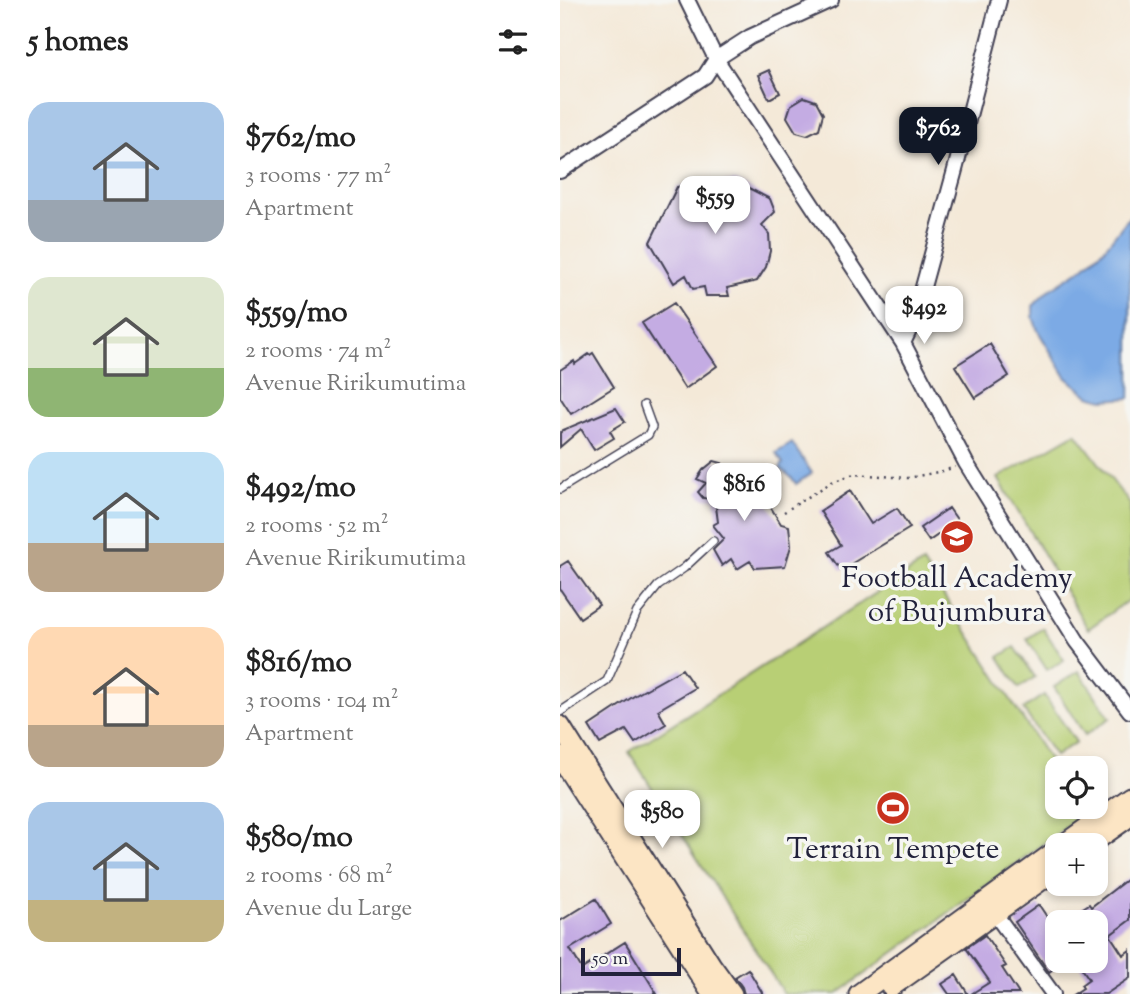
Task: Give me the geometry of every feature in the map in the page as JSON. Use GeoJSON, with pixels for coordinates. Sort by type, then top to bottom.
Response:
{"type":"FeatureCollection","features":[{"type":"Feature","properties":{"kind":"main road"},"geometry":{"type":"LineString","coordinates":[[560,726],[705,969],[712,994]]}},
{"type":"Feature","properties":{"kind":"main road"},"geometry":{"type":"LineString","coordinates":[[560,757],[705,969],[732,994]]}},
{"type":"Feature","properties":{"kind":"main road"},"geometry":{"type":"LineString","coordinates":[[1080,833],[1130,797]]}},
{"type":"Feature","properties":{"kind":"main road"},"geometry":{"type":"LineString","coordinates":[[1106,833],[1130,816]]}},
{"type":"Feature","properties":{"kind":"main road"},"geometry":{"type":"LineString","coordinates":[[882,994],[1045,860]]}},
{"type":"Feature","properties":{"kind":"main road"},"geometry":{"type":"LineString","coordinates":[[859,994],[990,907],[1045,876]]}},
{"type":"Feature","properties":{"kind":"street"},"geometry":{"type":"LineString","coordinates":[[687,0],[716,58],[903,343],[966,463],[1077,641],[1130,711]]}},
{"type":"Feature","properties":{"kind":"street"},"geometry":{"type":"LineString","coordinates":[[560,171],[705,76],[716,58],[750,37],[831,0]]}},
{"type":"Feature","properties":{"kind":"street"},"geometry":{"type":"LineString","coordinates":[[903,343],[914,320],[999,0]]}},
{"type":"Feature","properties":{"kind":"street"},"geometry":{"type":"LineString","coordinates":[[990,907],[1053,994]]}},
{"type":"Feature","properties":{"kind":"lane"},"geometry":{"type":"LineString","coordinates":[[560,489],[648,435],[652,427],[644,405]]}},
{"type":"Feature","properties":{"kind":"lane"},"geometry":{"type":"LineString","coordinates":[[560,712],[607,681],[637,612],[658,586],[684,568],[713,541]]}},
{"type":"Feature","properties":{"kind":"path"},"geometry":{"type":"LineString","coordinates":[[784,512],[832,482],[854,474],[908,478],[966,463]]}},
{"type":"Feature","properties":{"kind":"green space"},"geometry":{"type":"Polygon","coordinates":[[[1076,433],[1130,504],[1130,599],[1088,629],[998,478],[1076,433]]]}},
{"type":"Feature","properties":{"kind":"green space"},"geometry":{"type":"Polygon","coordinates":[[[923,563],[1047,756],[1045,819],[1077,819],[1058,833],[1045,833],[1045,842],[837,994],[784,994],[629,752],[923,563]]]}},
{"type":"Feature","properties":{"kind":"green space"},"geometry":{"type":"Polygon","coordinates":[[[1043,628],[1064,660],[1047,670],[1027,639],[1043,628]]]}},
{"type":"Feature","properties":{"kind":"green space"},"geometry":{"type":"Polygon","coordinates":[[[1015,647],[1035,677],[1019,688],[999,657],[1015,647]]]}},
{"type":"Feature","properties":{"kind":"green space"},"geometry":{"type":"Polygon","coordinates":[[[1079,671],[1110,718],[1085,735],[1054,687],[1079,671]]]}},
{"type":"Feature","properties":{"kind":"green space"},"geometry":{"type":"Polygon","coordinates":[[[1044,695],[1076,742],[1055,756],[1023,709],[1044,695]]]}},
{"type":"Feature","properties":{"kind":"water"},"geometry":{"type":"Polygon","coordinates":[[[1130,216],[1130,398],[1104,400],[1089,396],[1066,377],[1038,331],[1033,317],[1033,306],[1049,290],[1083,268],[1104,249],[1130,216]]]}},
{"type":"Feature","properties":{"kind":"water"},"geometry":{"type":"Polygon","coordinates":[[[792,443],[812,473],[796,484],[780,468],[783,463],[776,453],[792,443]]]}},
{"type":"Feature","properties":{"kind":"building"},"geometry":{"type":"Polygon","coordinates":[[[769,70],[780,93],[769,99],[758,75],[769,70]]]}},
{"type":"Feature","properties":{"kind":"building"},"geometry":{"type":"Polygon","coordinates":[[[804,97],[816,101],[823,114],[819,129],[807,135],[796,132],[787,117],[791,105],[804,97]]]}},
{"type":"Feature","properties":{"kind":"building"},"geometry":{"type":"Polygon","coordinates":[[[735,181],[770,199],[775,212],[762,225],[769,234],[770,251],[766,267],[757,281],[727,288],[729,296],[706,296],[704,287],[693,289],[686,275],[674,283],[650,242],[677,187],[735,181]]]}},
{"type":"Feature","properties":{"kind":"building"},"geometry":{"type":"Polygon","coordinates":[[[674,303],[717,366],[685,389],[642,323],[674,303]]]}},
{"type":"Feature","properties":{"kind":"building"},"geometry":{"type":"Polygon","coordinates":[[[990,344],[1009,376],[975,398],[955,366],[990,344]]]}},
{"type":"Feature","properties":{"kind":"building"},"geometry":{"type":"Polygon","coordinates":[[[593,353],[614,387],[571,414],[560,397],[560,370],[593,353]]]}},
{"type":"Feature","properties":{"kind":"building"},"geometry":{"type":"Polygon","coordinates":[[[616,408],[625,422],[610,431],[614,438],[594,450],[581,429],[560,447],[560,433],[563,430],[616,408]]]}},
{"type":"Feature","properties":{"kind":"building"},"geometry":{"type":"Polygon","coordinates":[[[714,461],[722,463],[738,490],[749,491],[753,496],[763,495],[781,524],[789,526],[791,546],[785,566],[755,568],[750,561],[737,569],[731,559],[722,566],[713,550],[724,539],[713,525],[718,522],[715,499],[703,498],[698,492],[706,483],[697,479],[714,461]]]}},
{"type":"Feature","properties":{"kind":"building"},"geometry":{"type":"Polygon","coordinates":[[[850,491],[871,524],[897,508],[910,528],[841,570],[829,552],[841,545],[820,511],[850,491]]]}},
{"type":"Feature","properties":{"kind":"building"},"geometry":{"type":"Polygon","coordinates":[[[949,508],[958,521],[929,541],[920,528],[949,508]]]}},
{"type":"Feature","properties":{"kind":"building"},"geometry":{"type":"Polygon","coordinates":[[[568,561],[599,605],[580,618],[560,589],[560,566],[568,561]]]}},
{"type":"Feature","properties":{"kind":"building"},"geometry":{"type":"Polygon","coordinates":[[[682,669],[695,688],[658,710],[666,724],[635,743],[626,730],[600,744],[589,726],[682,669]]]}},
{"type":"Feature","properties":{"kind":"building"},"geometry":{"type":"Polygon","coordinates":[[[1130,877],[1130,920],[1110,935],[1123,955],[1130,950],[1130,978],[1106,994],[1074,994],[1083,988],[1081,985],[1089,979],[1085,973],[1108,973],[1108,910],[1080,910],[1089,904],[1091,907],[1130,877]]]}},
{"type":"Feature","properties":{"kind":"building"},"geometry":{"type":"Polygon","coordinates":[[[596,899],[611,924],[570,949],[582,969],[625,942],[657,994],[560,994],[560,921],[596,899]]]}},
{"type":"Feature","properties":{"kind":"building"},"geometry":{"type":"Polygon","coordinates":[[[1039,905],[1045,914],[1045,966],[1015,922],[1039,905]]]}},
{"type":"Feature","properties":{"kind":"building"},"geometry":{"type":"Polygon","coordinates":[[[985,935],[1006,966],[1002,968],[1019,994],[971,994],[990,982],[966,948],[985,935]]]}},
{"type":"Feature","properties":{"kind":"building"},"geometry":{"type":"Polygon","coordinates":[[[748,969],[763,994],[744,994],[735,977],[748,969]]]}},
{"type":"Feature","properties":{"kind":"building"},"geometry":{"type":"Polygon","coordinates":[[[956,975],[968,994],[949,994],[942,984],[956,975]]]}},
{"type":"Feature","properties":{"kind":"place","name":"Football Academy of Bujumbura"},"geometry":{"type":"Point","coordinates":[957,537]}},
{"type":"Feature","properties":{"kind":"place","name":"Terrain Tempete"},"geometry":{"type":"Point","coordinates":[893,808]}}]}
